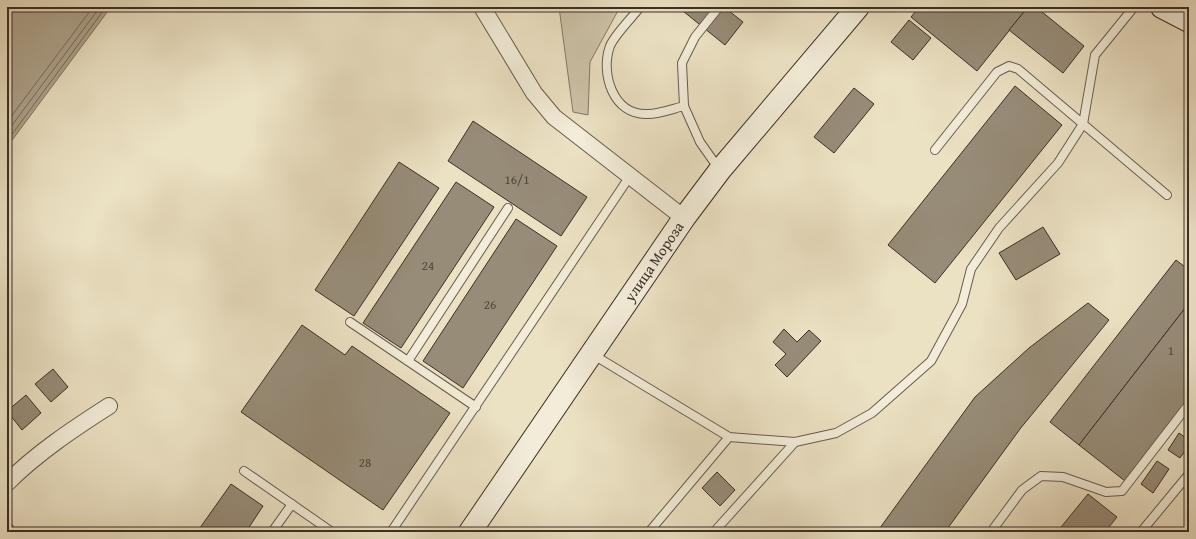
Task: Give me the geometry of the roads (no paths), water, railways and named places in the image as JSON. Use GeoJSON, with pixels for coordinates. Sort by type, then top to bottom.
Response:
{"type":"FeatureCollection","features":[{"type":"Feature","properties":{"kind":"main road","name":"улица Мороза"},"geometry":{"type":"LineString","coordinates":[[470,532],[684,218],[720,170],[858,7]]}},
{"type":"Feature","properties":{"kind":"main road"},"geometry":{"type":"LineString","coordinates":[[1162,7],[1189,21]]}},
{"type":"Feature","properties":{"kind":"street"},"geometry":{"type":"LineString","coordinates":[[482,7],[534,92],[554,117],[684,218]]}},
{"type":"Feature","properties":{"kind":"street"},"geometry":{"type":"LineString","coordinates":[[7,483],[20,470],[65,434],[109,406]]}},
{"type":"Feature","properties":{"kind":"lane"},"geometry":{"type":"LineString","coordinates":[[640,7],[611,45],[608,58],[610,88],[616,100],[632,111],[647,115],[684,106]]}},
{"type":"Feature","properties":{"kind":"lane"},"geometry":{"type":"LineString","coordinates":[[719,7],[695,36],[682,63],[684,106],[700,142],[720,170]]}},
{"type":"Feature","properties":{"kind":"lane"},"geometry":{"type":"LineString","coordinates":[[591,354],[729,437],[795,442],[836,433],[872,413],[931,361],[962,304],[971,269],[999,228],[1058,163],[1083,124],[1095,55],[1134,7]]}},
{"type":"Feature","properties":{"kind":"lane"},"geometry":{"type":"LineString","coordinates":[[935,150],[997,72],[1009,66],[1018,69],[1167,195]]}},
{"type":"Feature","properties":{"kind":"lane"},"geometry":{"type":"LineString","coordinates":[[391,532],[630,176]]}},
{"type":"Feature","properties":{"kind":"lane"},"geometry":{"type":"LineString","coordinates":[[408,361],[508,208]]}},
{"type":"Feature","properties":{"kind":"lane"},"geometry":{"type":"LineString","coordinates":[[350,322],[476,407]]}},
{"type":"Feature","properties":{"kind":"lane"},"geometry":{"type":"LineString","coordinates":[[992,532],[1022,490],[1040,476],[1063,478],[1106,492],[1122,490],[1189,404]]}},
{"type":"Feature","properties":{"kind":"lane"},"geometry":{"type":"LineString","coordinates":[[649,532],[729,437]]}},
{"type":"Feature","properties":{"kind":"lane"},"geometry":{"type":"LineString","coordinates":[[714,532],[795,442]]}},
{"type":"Feature","properties":{"kind":"lane"},"geometry":{"type":"LineString","coordinates":[[244,471],[332,532]]}},
{"type":"Feature","properties":{"kind":"lane"},"geometry":{"type":"LineString","coordinates":[[1141,532],[1189,474]]}},
{"type":"Feature","properties":{"kind":"lane"},"geometry":{"type":"LineString","coordinates":[[272,532],[292,504]]}},
{"type":"Feature","properties":{"kind":"lane"},"geometry":{"type":"LineString","coordinates":[[7,526],[12,532]]}},
{"type":"Feature","properties":{"kind":"water"},"geometry":{"type":"Polygon","coordinates":[[[7,7],[111,7],[7,147],[7,7]]]}}]}
